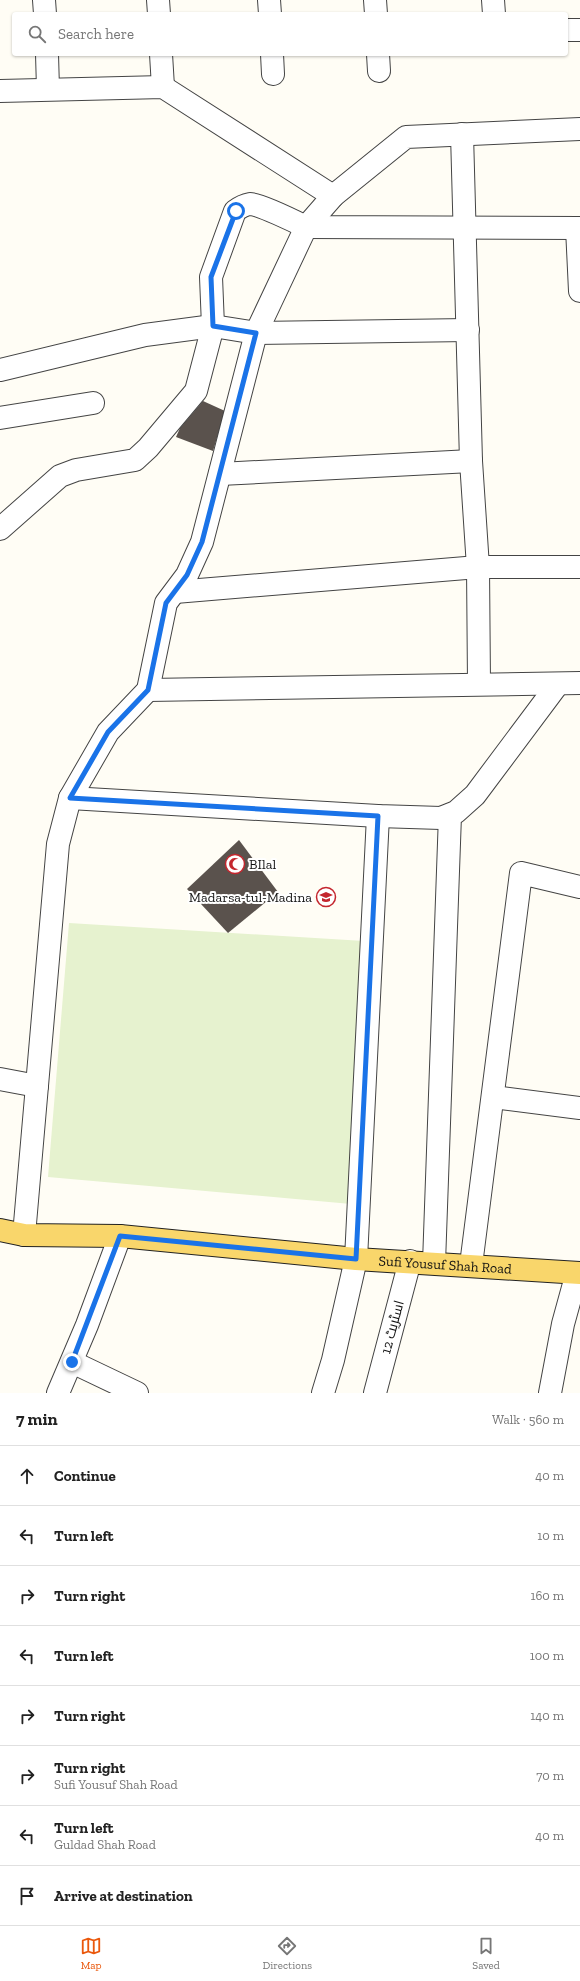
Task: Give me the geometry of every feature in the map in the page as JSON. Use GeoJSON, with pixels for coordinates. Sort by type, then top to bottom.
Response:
{"type":"FeatureCollection","features":[{"type":"Feature","properties":{"kind":"main road","name":"Sufi Yousuf Shah Road"},"geometry":{"type":"LineString","coordinates":[[0,1230],[24,1235],[120,1236],[356,1259],[410,1261],[579,1273]]}},
{"type":"Feature","properties":{"kind":"street"},"geometry":{"type":"LineString","coordinates":[[44,0],[45,12]]}},
{"type":"Feature","properties":{"kind":"street"},"geometry":{"type":"LineString","coordinates":[[158,0],[159,12]]}},
{"type":"Feature","properties":{"kind":"street"},"geometry":{"type":"LineString","coordinates":[[269,0],[270,12]]}},
{"type":"Feature","properties":{"kind":"street"},"geometry":{"type":"LineString","coordinates":[[375,0],[376,12]]}},
{"type":"Feature","properties":{"kind":"street"},"geometry":{"type":"LineString","coordinates":[[493,0],[494,12]]}},
{"type":"Feature","properties":{"kind":"street"},"geometry":{"type":"LineString","coordinates":[[568,30],[580,30]]}},
{"type":"Feature","properties":{"kind":"street"},"geometry":{"type":"LineString","coordinates":[[47,56],[48,89]]}},
{"type":"Feature","properties":{"kind":"street"},"geometry":{"type":"LineString","coordinates":[[161,56],[163,87]]}},
{"type":"Feature","properties":{"kind":"street"},"geometry":{"type":"LineString","coordinates":[[0,92],[48,89],[163,87],[333,196]]}},
{"type":"Feature","properties":{"kind":"street"},"geometry":{"type":"LineString","coordinates":[[24,1235],[58,844],[70,798],[108,732],[148,690],[166,603],[187,575],[202,542],[256,333],[306,227],[333,196],[406,137],[580,129]]}},
{"type":"Feature","properties":{"kind":"street"},"geometry":{"type":"LineString","coordinates":[[462,134],[471,460],[478,567],[479,684]]}},
{"type":"Feature","properties":{"kind":"street"},"geometry":{"type":"LineString","coordinates":[[0,529],[60,476],[76,470],[135,460],[148,448],[196,391],[213,326],[211,277],[236,211],[241,207],[250,204],[294,220],[306,227],[579,228],[580,291]]}},
{"type":"Feature","properties":{"kind":"street"},"geometry":{"type":"LineString","coordinates":[[0,370],[145,335],[213,326],[256,333],[468,330]]}},
{"type":"Feature","properties":{"kind":"street"},"geometry":{"type":"LineString","coordinates":[[0,418],[93,403]]}},
{"type":"Feature","properties":{"kind":"street"},"geometry":{"type":"LineString","coordinates":[[220,474],[471,460]]}},
{"type":"Feature","properties":{"kind":"street"},"geometry":{"type":"LineString","coordinates":[[175,592],[478,567],[580,567]]}},
{"type":"Feature","properties":{"kind":"street"},"geometry":{"type":"LineString","coordinates":[[148,690],[580,683]]}},
{"type":"Feature","properties":{"kind":"street"},"geometry":{"type":"LineString","coordinates":[[70,798],[378,816],[441,818],[456,812],[475,795],[558,684]]}},
{"type":"Feature","properties":{"kind":"street"},"geometry":{"type":"LineString","coordinates":[[434,1263],[450,815]]}},
{"type":"Feature","properties":{"kind":"street"},"geometry":{"type":"LineString","coordinates":[[323,1393],[333,1360],[356,1259],[378,816]]}},
{"type":"Feature","properties":{"kind":"street"},"geometry":{"type":"LineString","coordinates":[[471,1265],[521,873],[580,887]]}},
{"type":"Feature","properties":{"kind":"street"},"geometry":{"type":"LineString","coordinates":[[0,1079],[37,1086]]}},
{"type":"Feature","properties":{"kind":"street"},"geometry":{"type":"LineString","coordinates":[[492,1097],[580,1108]]}},
{"type":"Feature","properties":{"kind":"street"},"geometry":{"type":"LineString","coordinates":[[58,1393],[72,1362],[120,1236]]}},
{"type":"Feature","properties":{"kind":"street","name":"اسٹریٹ 12"},"geometry":{"type":"LineString","coordinates":[[375,1393],[410,1261]]}},
{"type":"Feature","properties":{"kind":"street"},"geometry":{"type":"LineString","coordinates":[[550,1393],[563,1324],[579,1273]]}},
{"type":"Feature","properties":{"kind":"street"},"geometry":{"type":"LineString","coordinates":[[72,1362],[137,1393]]}},
{"type":"Feature","properties":{"kind":"green space"},"geometry":{"type":"Polygon","coordinates":[[[69,923],[364,941],[351,1204],[48,1177],[69,923]]]}},
{"type":"Feature","properties":{"kind":"building"},"geometry":{"type":"Polygon","coordinates":[[[203,401],[225,411],[213,451],[176,437],[180,428],[203,401]]]}},
{"type":"Feature","properties":{"kind":"building","name":"BIlal"},"geometry":{"type":"Polygon","coordinates":[[[239,840],[278,892],[228,933],[187,889],[239,840]]]}},
{"type":"Feature","properties":{"kind":"place","name":"BIlal"},"geometry":{"type":"Point","coordinates":[235,864]}},
{"type":"Feature","properties":{"kind":"place","name":"Madarsa-tul-Madina"},"geometry":{"type":"Point","coordinates":[326,897]}},
{"type":"Feature","properties":{"kind":"route"},"geometry":{"type":"LineString","coordinates":[[72,1362],[120,1236],[356,1259],[378,816],[70,798],[108,732],[148,690],[166,603],[187,575],[202,542],[256,333],[213,326],[211,277],[236,211]]}}]}
